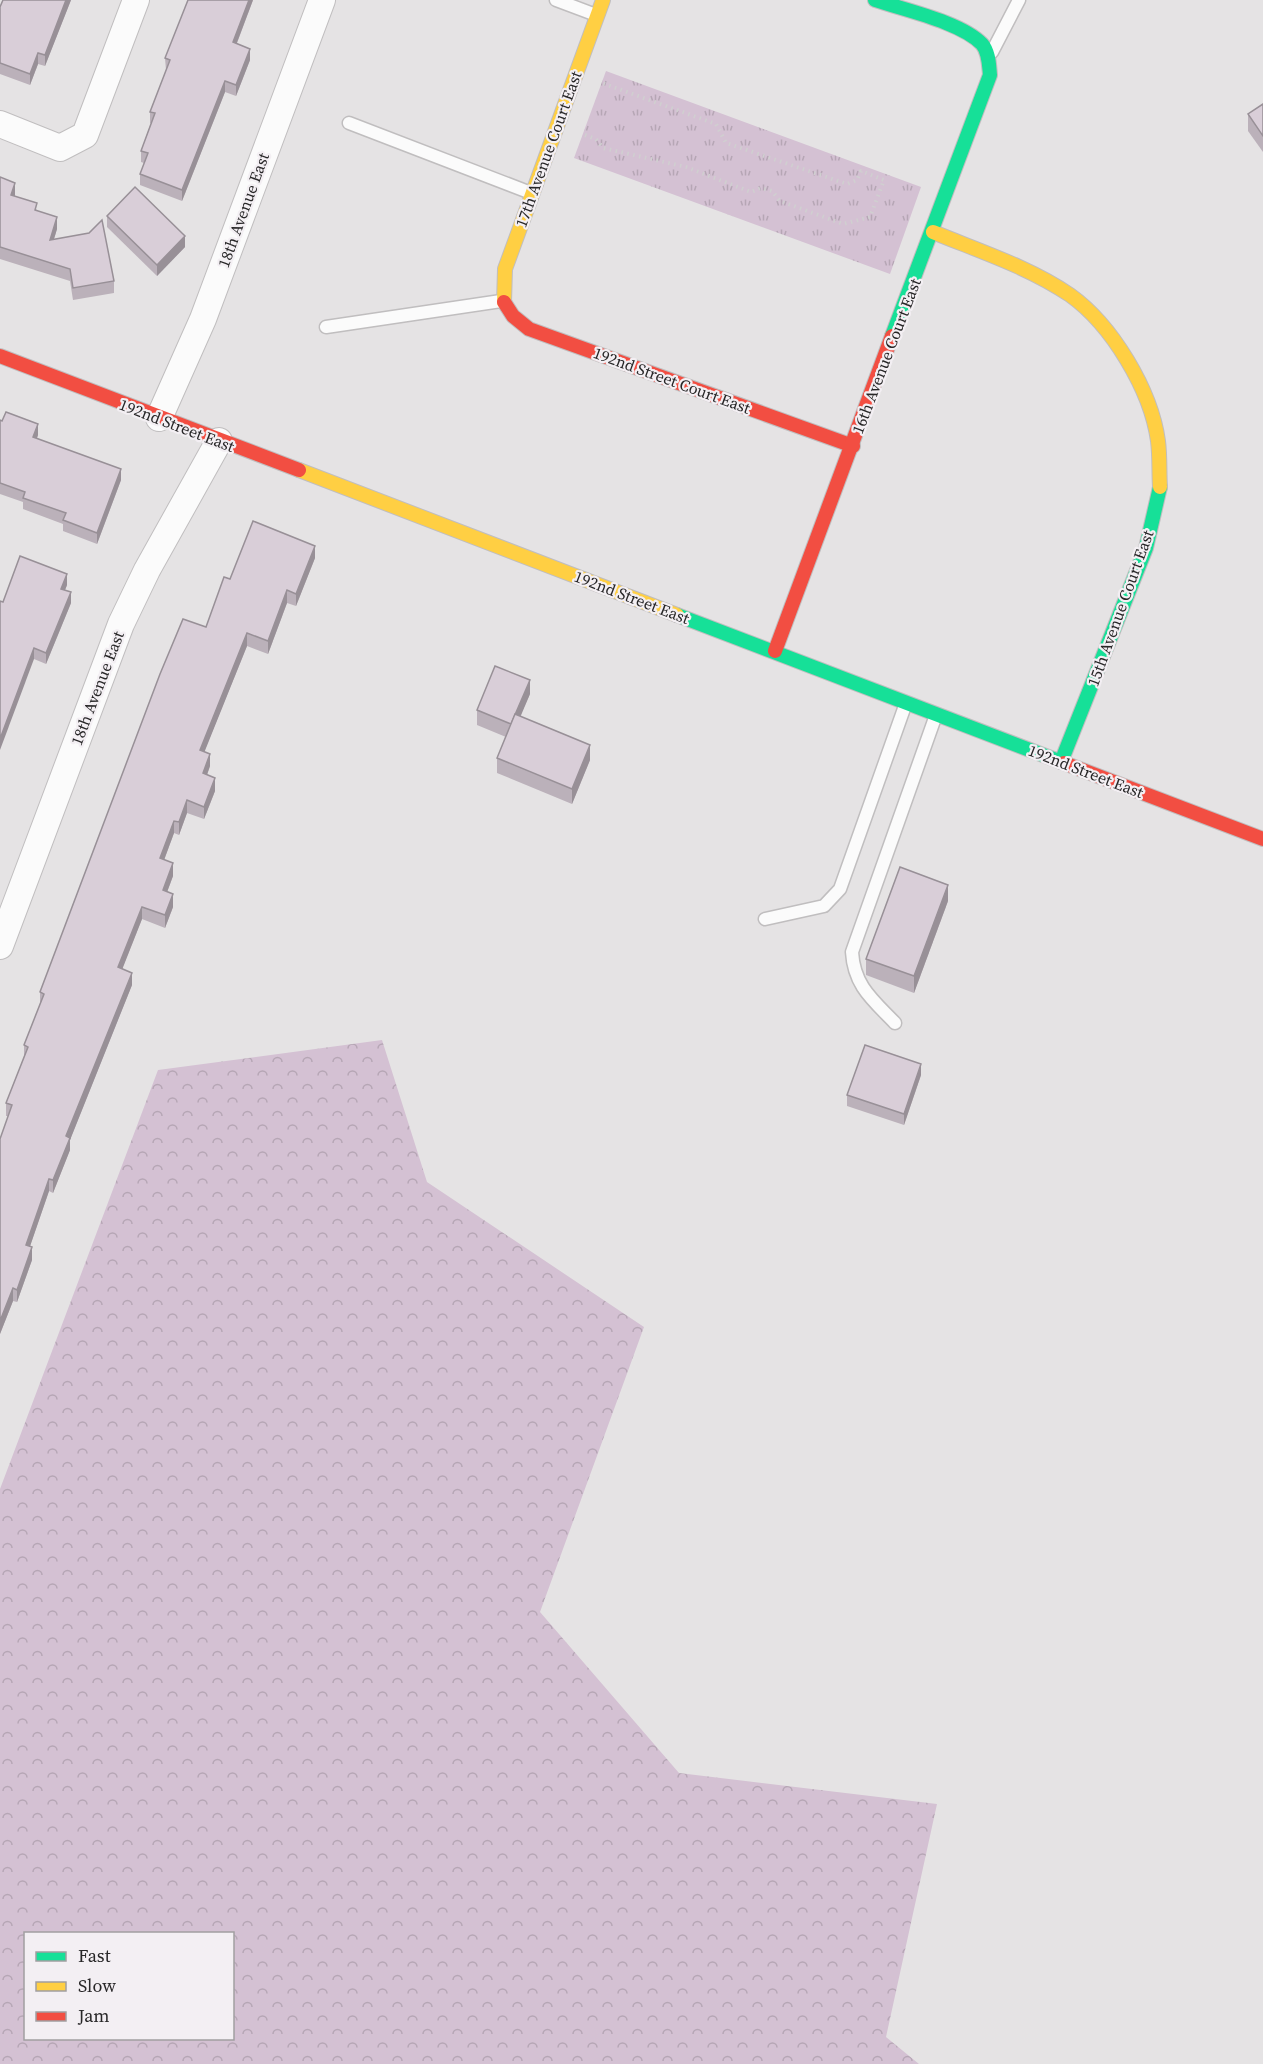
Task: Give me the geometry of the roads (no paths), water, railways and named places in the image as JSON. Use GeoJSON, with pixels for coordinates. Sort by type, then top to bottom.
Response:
{"type":"FeatureCollection","features":[{"type":"Feature","properties":{"kind":"street"},"geometry":{"type":"LineString","coordinates":[[0,124],[60,148],[85,135],[136,0]]}},
{"type":"Feature","properties":{"kind":"street","name":"18th Avenue East"},"geometry":{"type":"LineString","coordinates":[[159,418],[203,320],[322,0]]}},
{"type":"Feature","properties":{"kind":"street","name":"17th Avenue Court East"},"geometry":{"type":"LineString","coordinates":[[502,301],[505,269],[603,0]]}},
{"type":"Feature","properties":{"kind":"street"},"geometry":{"type":"LineString","coordinates":[[875,0],[969,35],[983,45],[988,58]]}},
{"type":"Feature","properties":{"kind":"street","name":"16th Avenue Court East"},"geometry":{"type":"LineString","coordinates":[[776,651],[985,94],[990,75],[988,58]]}},
{"type":"Feature","properties":{"kind":"street","name":"15th Avenue Court East"},"geometry":{"type":"LineString","coordinates":[[933,232],[1022,268],[1071,296],[1107,332],[1139,380],[1158,440],[1160,490],[1146,548],[1062,762]]}},
{"type":"Feature","properties":{"kind":"street","name":"192nd Street Court East"},"geometry":{"type":"LineString","coordinates":[[502,301],[509,315],[530,329],[853,446]]}},
{"type":"Feature","properties":{"kind":"street","name":"192nd Street East"},"geometry":{"type":"LineString","coordinates":[[0,356],[1263,839]]}},
{"type":"Feature","properties":{"kind":"street","name":"18th Avenue East"},"geometry":{"type":"LineString","coordinates":[[0,946],[121,624],[147,570],[219,441]]}},
{"type":"Feature","properties":{"kind":"lane"},"geometry":{"type":"LineString","coordinates":[[556,0],[598,15]]}},
{"type":"Feature","properties":{"kind":"lane"},"geometry":{"type":"LineString","coordinates":[[988,58],[1018,0]]}},
{"type":"Feature","properties":{"kind":"lane"},"geometry":{"type":"LineString","coordinates":[[349,123],[532,194]]}},
{"type":"Feature","properties":{"kind":"lane"},"geometry":{"type":"LineString","coordinates":[[326,327],[502,301]]}},
{"type":"Feature","properties":{"kind":"lane"},"geometry":{"type":"LineString","coordinates":[[765,919],[824,906],[840,890],[907,702]]}},
{"type":"Feature","properties":{"kind":"lane"},"geometry":{"type":"LineString","coordinates":[[895,1023],[866,994],[853,970],[852,952],[936,713]]}}]}
